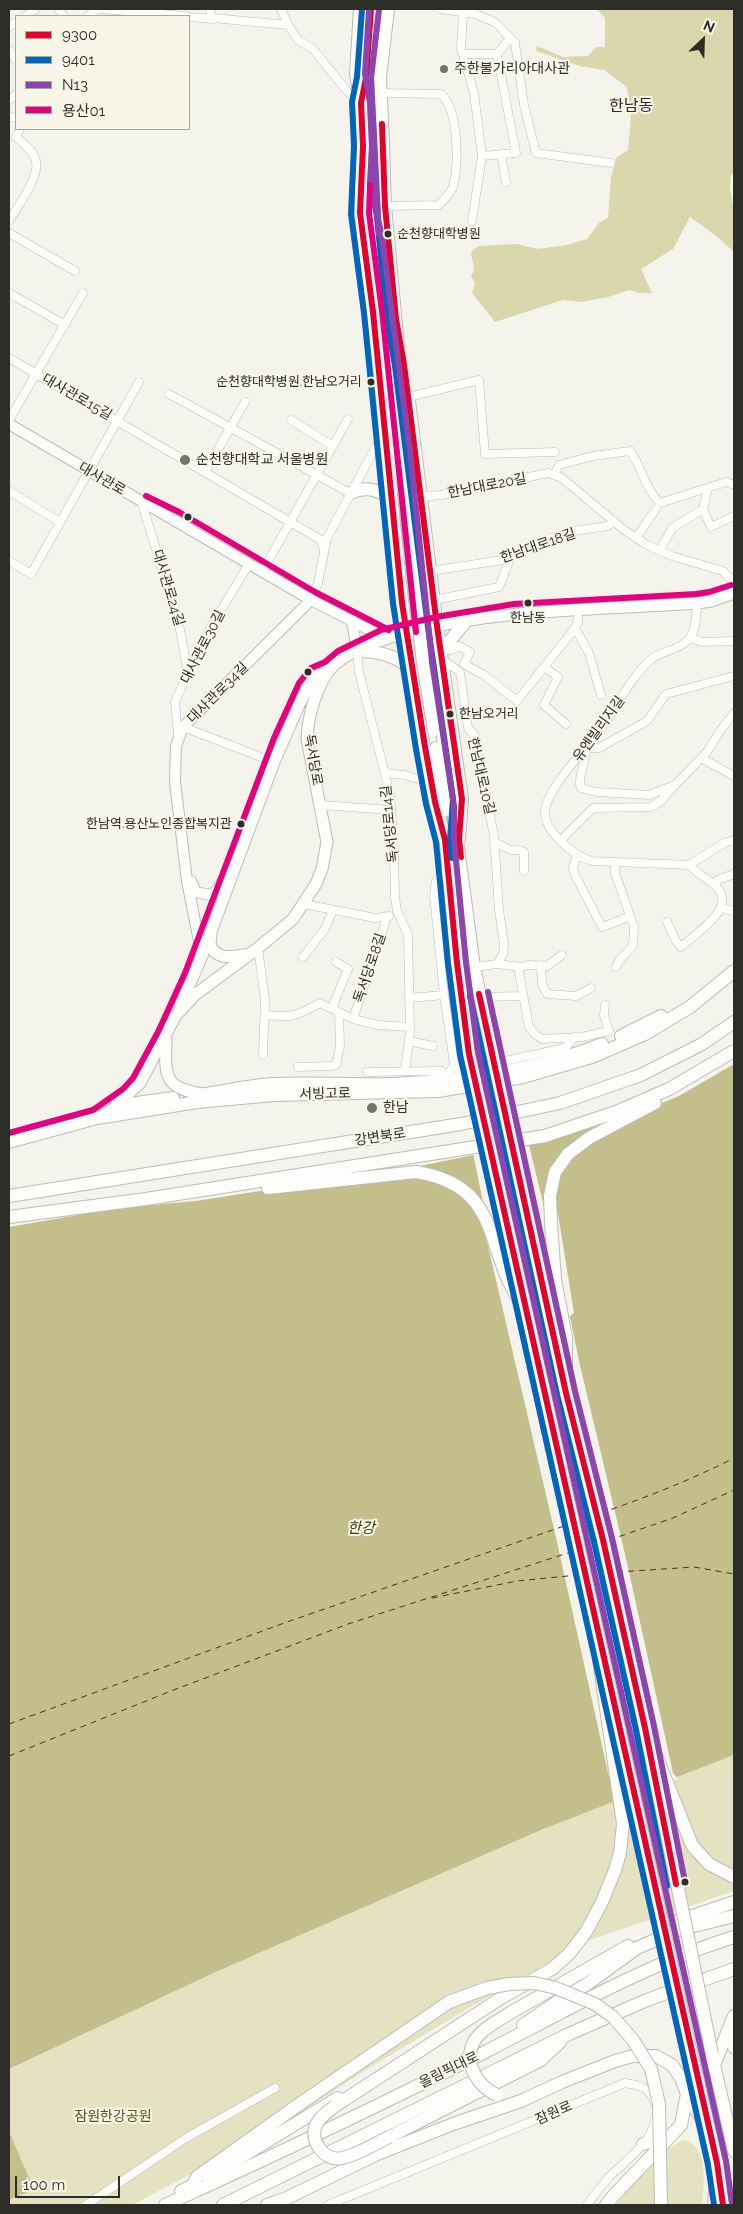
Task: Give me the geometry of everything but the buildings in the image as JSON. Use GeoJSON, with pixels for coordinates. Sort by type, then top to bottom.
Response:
{"type":"FeatureCollection","features":[{"type":"Feature","properties":{"kind":"main road"},"geometry":{"type":"LineString","coordinates":[[360,9],[356,74],[363,146],[360,213],[373,312],[391,499],[412,671],[432,783],[445,840]]}},
{"type":"Feature","properties":{"kind":"main road"},"geometry":{"type":"LineString","coordinates":[[360,103],[366,78],[371,9]]}},
{"type":"Feature","properties":{"kind":"main road"},"geometry":{"type":"LineString","coordinates":[[380,9],[377,46],[381,92],[385,206],[396,319],[422,663],[438,729],[459,839],[474,967],[480,997],[566,1393],[603,1540],[734,2151]]}},
{"type":"Feature","properties":{"kind":"main road"},"geometry":{"type":"LineString","coordinates":[[380,78],[388,9]]}},
{"type":"Feature","properties":{"kind":"main road"},"geometry":{"type":"LineString","coordinates":[[362,185],[373,238],[414,542]]}},
{"type":"Feature","properties":{"kind":"main road"},"geometry":{"type":"LineString","coordinates":[[396,319],[462,799],[459,839]]}},
{"type":"Feature","properties":{"kind":"main road"},"geometry":{"type":"LineString","coordinates":[[350,493],[360,489],[376,489],[391,499]]}},
{"type":"Feature","properties":{"kind":"main road"},"geometry":{"type":"LineString","coordinates":[[401,589],[432,586]]}},
{"type":"Feature","properties":{"kind":"main road","name":"독서당로"},"geometry":{"type":"LineString","coordinates":[[98,1118],[134,1091],[147,1073],[176,1015],[196,994],[293,919],[316,884],[325,856],[327,842],[307,738],[308,722],[316,695],[330,670],[342,659],[385,638],[466,621],[514,613],[697,603],[711,601],[734,593]]}},
{"type":"Feature","properties":{"kind":"main road"},"geometry":{"type":"LineString","coordinates":[[442,654],[466,621]]}},
{"type":"Feature","properties":{"kind":"main road"},"geometry":{"type":"LineString","coordinates":[[357,651],[386,654],[405,663],[412,671]]}},
{"type":"Feature","properties":{"kind":"main road"},"geometry":{"type":"LineString","coordinates":[[176,1015],[201,950],[212,929],[274,762],[307,687],[317,675],[330,670]]}},
{"type":"Feature","properties":{"kind":"main road"},"geometry":{"type":"LineString","coordinates":[[438,729],[444,807],[445,873],[469,1054],[692,2057],[711,2135],[723,2205]]}},
{"type":"Feature","properties":{"kind":"main road"},"geometry":{"type":"LineString","coordinates":[[212,929],[210,945],[215,953],[225,957],[254,951]]}},
{"type":"Feature","properties":{"kind":"main road"},"geometry":{"type":"LineString","coordinates":[[201,950],[219,960],[254,951]]}},
{"type":"Feature","properties":{"kind":"main road","name":"서빙고로"},"geometry":{"type":"LineString","coordinates":[[98,1118],[123,1106],[244,1087],[274,1084],[392,1084],[451,1080],[541,1062],[590,1048],[663,1016],[717,983],[734,970]]}},
{"type":"Feature","properties":{"kind":"main road","name":"서빙고로"},"geometry":{"type":"LineString","coordinates":[[9,1142],[98,1118],[197,1102],[274,1095],[438,1092],[522,1077],[592,1057],[646,1034],[690,1007],[734,970]]}},
{"type":"Feature","properties":{"kind":"main road","name":"강변북로"},"geometry":{"type":"LineString","coordinates":[[9,1196],[460,1124],[560,1103],[641,1075],[702,1044],[734,1022]]}},
{"type":"Feature","properties":{"kind":"main road"},"geometry":{"type":"LineString","coordinates":[[166,1036],[165,1064],[171,1082],[180,1090],[202,1094]]}},
{"type":"Feature","properties":{"kind":"main road"},"geometry":{"type":"LineString","coordinates":[[566,1393],[566,1337],[556,1280],[551,1219],[550,1196],[556,1172],[568,1154],[589,1138],[674,1093],[734,1052]]}},
{"type":"Feature","properties":{"kind":"main road","name":"강변북로"},"geometry":{"type":"LineString","coordinates":[[9,1217],[146,1199],[544,1136],[616,1112],[651,1096],[734,1052]]}},
{"type":"Feature","properties":{"kind":"main road"},"geometry":{"type":"LineString","coordinates":[[146,1199],[401,1173],[416,1172],[435,1176],[453,1183],[467,1193],[476,1204],[488,1223],[515,1294],[525,1308]]}},
{"type":"Feature","properties":{"kind":"main road"},"geometry":{"type":"LineString","coordinates":[[160,2205],[177,2192],[218,2172],[552,1969],[577,1944],[594,1918],[615,1870],[623,1824],[589,1596]]}},
{"type":"Feature","properties":{"kind":"main road"},"geometry":{"type":"LineString","coordinates":[[644,1728],[692,1845],[709,1864],[734,1877]]}},
{"type":"Feature","properties":{"kind":"main road"},"geometry":{"type":"LineString","coordinates":[[562,2082],[512,2097],[497,2095],[483,2087],[473,2073],[470,2058],[474,2043],[482,2031],[510,2013],[643,1938],[676,1922],[734,1902]]}},
{"type":"Feature","properties":{"kind":"main road"},"geometry":{"type":"LineString","coordinates":[[484,2052],[556,2002],[589,1983],[637,1948],[678,1930],[734,1916]]}},
{"type":"Feature","properties":{"kind":"main road","name":"올림픽대로"},"geometry":{"type":"LineString","coordinates":[[165,2205],[277,2154],[642,1972],[734,1937]]}},
{"type":"Feature","properties":{"kind":"main road","name":"올림픽대로"},"geometry":{"type":"LineString","coordinates":[[223,2205],[569,2034],[647,2000],[734,1969]]}},
{"type":"Feature","properties":{"kind":"main road"},"geometry":{"type":"LineString","coordinates":[[193,2185],[197,2177],[449,2002],[487,1988],[509,1984],[534,1983],[556,1988],[596,2004],[613,2017],[633,2040],[651,2069],[659,2104],[661,2205]]}},
{"type":"Feature","properties":{"kind":"main road"},"geometry":{"type":"LineString","coordinates":[[477,2014],[335,2106],[322,2117],[315,2127],[316,2141],[320,2150],[329,2157],[341,2159],[389,2137],[541,2060],[569,2034]]}},
{"type":"Feature","properties":{"kind":"main road"},"geometry":{"type":"LineString","coordinates":[[713,2060],[734,2017]]}},
{"type":"Feature","properties":{"kind":"main road"},"geometry":{"type":"LineString","coordinates":[[734,2017],[732,2027],[734,2047]]}},
{"type":"Feature","properties":{"kind":"main road"},"geometry":{"type":"LineString","coordinates":[[267,2205],[287,2198],[374,2155],[453,2124],[521,2101],[615,2060],[633,2056],[656,2056],[677,2070],[687,2094],[711,2135]]}},
{"type":"Feature","properties":{"kind":"main road"},"geometry":{"type":"LineString","coordinates":[[606,2205],[650,2157],[682,2126],[687,2094]]}},
{"type":"Feature","properties":{"kind":"main road"},"geometry":{"type":"LineString","coordinates":[[643,2144],[673,2136]]}},
{"type":"Feature","properties":{"kind":"main road"},"geometry":{"type":"LineString","coordinates":[[714,2205],[717,2163]]}},
{"type":"Feature","properties":{"kind":"street"},"geometry":{"type":"LineString","coordinates":[[100,9],[180,15]]}},
{"type":"Feature","properties":{"kind":"street"},"geometry":{"type":"LineString","coordinates":[[210,9],[212,18],[251,22]]}},
{"type":"Feature","properties":{"kind":"street"},"geometry":{"type":"LineString","coordinates":[[281,9],[288,25],[298,40],[313,49],[360,103]]}},
{"type":"Feature","properties":{"kind":"street"},"geometry":{"type":"LineString","coordinates":[[441,9],[474,14],[495,22],[515,43],[524,104],[536,153],[611,164]]}},
{"type":"Feature","properties":{"kind":"street"},"geometry":{"type":"LineString","coordinates":[[463,12],[461,48],[474,93],[482,156],[472,221]]}},
{"type":"Feature","properties":{"kind":"street"},"geometry":{"type":"LineString","coordinates":[[190,16],[288,25]]}},
{"type":"Feature","properties":{"kind":"street"},"geometry":{"type":"LineString","coordinates":[[463,54],[496,54],[510,38]]}},
{"type":"Feature","properties":{"kind":"street"},"geometry":{"type":"LineString","coordinates":[[482,156],[516,153],[496,54]]}},
{"type":"Feature","properties":{"kind":"street"},"geometry":{"type":"LineString","coordinates":[[381,92],[441,94],[448,101],[457,137],[453,188],[439,205],[385,206]]}},
{"type":"Feature","properties":{"kind":"street"},"geometry":{"type":"LineString","coordinates":[[9,221],[35,176],[36,161],[27,147],[16,137],[20,130]]}},
{"type":"Feature","properties":{"kind":"street"},"geometry":{"type":"LineString","coordinates":[[502,154],[506,182]]}},
{"type":"Feature","properties":{"kind":"street"},"geometry":{"type":"LineString","coordinates":[[9,233],[75,271]]}},
{"type":"Feature","properties":{"kind":"street"},"geometry":{"type":"LineString","coordinates":[[9,293],[65,325]]}},
{"type":"Feature","properties":{"kind":"street","name":"대사관로15길"},"geometry":{"type":"LineString","coordinates":[[9,420],[84,293]]}},
{"type":"Feature","properties":{"kind":"street"},"geometry":{"type":"LineString","coordinates":[[9,358],[36,373]]}},
{"type":"Feature","properties":{"kind":"street","name":"대사관로15길"},"geometry":{"type":"LineString","coordinates":[[36,373],[321,540],[324,551]]}},
{"type":"Feature","properties":{"kind":"street"},"geometry":{"type":"LineString","coordinates":[[408,397],[479,380],[484,454],[555,452]]}},
{"type":"Feature","properties":{"kind":"street"},"geometry":{"type":"LineString","coordinates":[[9,561],[31,574],[139,382]]}},
{"type":"Feature","properties":{"kind":"street"},"geometry":{"type":"LineString","coordinates":[[169,394],[350,493]]}},
{"type":"Feature","properties":{"kind":"street"},"geometry":{"type":"LineString","coordinates":[[205,472],[245,402]]}},
{"type":"Feature","properties":{"kind":"street"},"geometry":{"type":"LineString","coordinates":[[262,572],[348,418]]}},
{"type":"Feature","properties":{"kind":"street"},"geometry":{"type":"LineString","coordinates":[[291,420],[333,446]]}},
{"type":"Feature","properties":{"kind":"street","name":"대사관로"},"geometry":{"type":"LineString","coordinates":[[9,424],[142,504],[311,600],[385,638]]}},
{"type":"Feature","properties":{"kind":"street"},"geometry":{"type":"LineString","coordinates":[[311,600],[318,583],[327,538],[375,448],[386,437]]}},
{"type":"Feature","properties":{"kind":"street"},"geometry":{"type":"LineString","coordinates":[[734,485],[726,482],[660,502],[652,496],[638,462],[630,451],[593,456],[559,465],[554,475],[562,478],[636,538],[703,567],[723,571],[734,583]]}},
{"type":"Feature","properties":{"kind":"street","name":"한남대로20길"},"geometry":{"type":"LineString","coordinates":[[420,497],[441,495],[548,473],[554,475]]}},
{"type":"Feature","properties":{"kind":"street"},"geometry":{"type":"LineString","coordinates":[[708,488],[703,509],[711,527],[734,516]]}},
{"type":"Feature","properties":{"kind":"street"},"geometry":{"type":"LineString","coordinates":[[9,491],[60,522]]}},
{"type":"Feature","properties":{"kind":"street","name":"대사관로24길"},"geometry":{"type":"LineString","coordinates":[[142,504],[178,618],[188,673]]}},
{"type":"Feature","properties":{"kind":"street"},"geometry":{"type":"LineString","coordinates":[[636,538],[656,509]]}},
{"type":"Feature","properties":{"kind":"street"},"geometry":{"type":"LineString","coordinates":[[660,550],[672,528],[703,509]]}},
{"type":"Feature","properties":{"kind":"street","name":"한남대로18길"},"geometry":{"type":"LineString","coordinates":[[430,571],[502,560],[552,538],[573,531],[608,526],[614,521]]}},
{"type":"Feature","properties":{"kind":"street"},"geometry":{"type":"LineString","coordinates":[[434,600],[499,587],[509,557]]}},
{"type":"Feature","properties":{"kind":"street","name":"대사관로30길"},"geometry":{"type":"LineString","coordinates":[[181,731],[175,702],[212,625],[249,564]]}},
{"type":"Feature","properties":{"kind":"street"},"geometry":{"type":"LineString","coordinates":[[729,576],[734,569]]}},
{"type":"Feature","properties":{"kind":"street","name":"대사관로34길"},"geometry":{"type":"LineString","coordinates":[[201,950],[185,866],[176,782],[174,757],[181,731],[311,600]]}},
{"type":"Feature","properties":{"kind":"street"},"geometry":{"type":"LineString","coordinates":[[697,603],[695,630],[691,638],[703,642],[734,641]]}},
{"type":"Feature","properties":{"kind":"street"},"geometry":{"type":"LineString","coordinates":[[442,654],[459,646],[470,652],[464,664],[484,675],[516,701],[575,628],[578,622],[578,610]]}},
{"type":"Feature","properties":{"kind":"street"},"geometry":{"type":"LineString","coordinates":[[352,620],[357,651]]}},
{"type":"Feature","properties":{"kind":"street"},"geometry":{"type":"LineString","coordinates":[[575,628],[589,653],[601,695]]}},
{"type":"Feature","properties":{"kind":"street","name":"유엔빌리지길"},"geometry":{"type":"LineString","coordinates":[[689,865],[592,861],[570,851],[548,825],[545,811],[551,794],[648,661],[659,653],[684,643],[691,638]]}},
{"type":"Feature","properties":{"kind":"street","name":"독서당로14길"},"geometry":{"type":"LineString","coordinates":[[357,651],[359,672],[385,773],[391,810],[397,911],[408,935],[410,1027],[405,1071]]}},
{"type":"Feature","properties":{"kind":"street","name":"한남대로10길"},"geometry":{"type":"LineString","coordinates":[[442,654],[460,672],[468,728],[475,736],[477,746],[494,843],[499,910],[504,944],[503,954],[497,964]]}},
{"type":"Feature","properties":{"kind":"street"},"geometry":{"type":"LineString","coordinates":[[544,667],[558,677],[544,705],[566,724]]}},
{"type":"Feature","properties":{"kind":"street"},"geometry":{"type":"LineString","coordinates":[[675,784],[649,794],[585,791],[579,784],[586,763],[586,748],[599,748],[647,721],[666,694],[734,676]]}},
{"type":"Feature","properties":{"kind":"street"},"geometry":{"type":"LineString","coordinates":[[561,840],[594,808],[651,807],[661,801],[701,758],[734,713]]}},
{"type":"Feature","properties":{"kind":"street"},"geometry":{"type":"LineString","coordinates":[[181,731],[274,762]]}},
{"type":"Feature","properties":{"kind":"street"},"geometry":{"type":"LineString","coordinates":[[701,758],[734,776]]}},
{"type":"Feature","properties":{"kind":"street"},"geometry":{"type":"LineString","coordinates":[[385,773],[405,775],[432,783]]}},
{"type":"Feature","properties":{"kind":"street"},"geometry":{"type":"LineString","coordinates":[[321,805],[391,810]]}},
{"type":"Feature","properties":{"kind":"street"},"geometry":{"type":"LineString","coordinates":[[666,922],[681,947],[721,911],[724,901],[719,889],[702,878],[689,865],[724,843],[734,840]]}},
{"type":"Feature","properties":{"kind":"street"},"geometry":{"type":"LineString","coordinates":[[494,843],[503,845],[510,850],[520,849],[524,852],[524,871]]}},
{"type":"Feature","properties":{"kind":"street"},"geometry":{"type":"LineString","coordinates":[[577,855],[573,867],[575,875],[602,927],[629,917]]}},
{"type":"Feature","properties":{"kind":"street"},"geometry":{"type":"LineString","coordinates":[[615,863],[615,873],[634,927],[633,945],[616,967]]}},
{"type":"Feature","properties":{"kind":"street"},"geometry":{"type":"LineString","coordinates":[[185,866],[196,892],[205,895],[215,892],[235,865]]}},
{"type":"Feature","properties":{"kind":"street"},"geometry":{"type":"LineString","coordinates":[[445,873],[436,881],[434,896],[444,995],[454,1064],[459,1071],[565,1048],[575,1037]]}},
{"type":"Feature","properties":{"kind":"street"},"geometry":{"type":"LineString","coordinates":[[713,884],[720,879],[734,874]]}},
{"type":"Feature","properties":{"kind":"street","name":"독서당로8길"},"geometry":{"type":"LineString","coordinates":[[304,904],[375,918],[386,918],[397,911]]}},
{"type":"Feature","properties":{"kind":"street"},"geometry":{"type":"LineString","coordinates":[[722,908],[734,911]]}},
{"type":"Feature","properties":{"kind":"street"},"geometry":{"type":"LineString","coordinates":[[303,957],[325,929],[333,910]]}},
{"type":"Feature","properties":{"kind":"street","name":"독서당로8길"},"geometry":{"type":"LineString","coordinates":[[353,1019],[386,918]]}},
{"type":"Feature","properties":{"kind":"street"},"geometry":{"type":"LineString","coordinates":[[254,951],[265,1000],[263,1055]]}},
{"type":"Feature","properties":{"kind":"street"},"geometry":{"type":"LineString","coordinates":[[474,967],[497,964],[518,967],[547,966],[562,955]]}},
{"type":"Feature","properties":{"kind":"street"},"geometry":{"type":"LineString","coordinates":[[332,1008],[348,969],[336,962]]}},
{"type":"Feature","properties":{"kind":"street"},"geometry":{"type":"LineString","coordinates":[[541,965],[542,984],[547,994],[576,996],[591,988]]}},
{"type":"Feature","properties":{"kind":"street"},"geometry":{"type":"LineString","coordinates":[[518,967],[529,1027],[536,1035],[542,1038],[575,1037],[609,1031],[604,1016],[605,1005]]}},
{"type":"Feature","properties":{"kind":"street"},"geometry":{"type":"LineString","coordinates":[[409,998],[444,995]]}},
{"type":"Feature","properties":{"kind":"street"},"geometry":{"type":"LineString","coordinates":[[480,997],[523,996]]}},
{"type":"Feature","properties":{"kind":"street"},"geometry":{"type":"LineString","coordinates":[[264,1015],[287,1017],[298,1015],[320,1003],[353,1019],[378,1025],[410,1027]]}},
{"type":"Feature","properties":{"kind":"street"},"geometry":{"type":"LineString","coordinates":[[298,1067],[332,1066],[336,1064],[340,1047],[339,1013]]}},
{"type":"Feature","properties":{"kind":"street"},"geometry":{"type":"LineString","coordinates":[[409,1041],[433,1046]]}},
{"type":"Feature","properties":{"kind":"street"},"geometry":{"type":"LineString","coordinates":[[392,1084],[445,1076],[451,1071],[454,1064]]}},
{"type":"Feature","properties":{"kind":"street"},"geometry":{"type":"LineString","coordinates":[[367,1072],[442,1070]]}},
{"type":"Feature","properties":{"kind":"street","name":"잠원로"},"geometry":{"type":"LineString","coordinates":[[328,2205],[625,2083],[640,2085],[648,2090],[654,2100],[655,2124],[643,2144],[610,2177],[587,2205]]}},
{"type":"Feature","properties":{"kind":"street"},"geometry":{"type":"LineString","coordinates":[[86,2205],[186,2138],[275,2088]]}},
{"type":"Feature","properties":{"kind":"green space","name":"잠원한강공원"},"geometry":{"type":"Polygon","coordinates":[[[734,1755],[734,1891],[587,1941],[465,2010],[364,2071],[271,2132],[132,2205],[9,2205],[9,2069],[218,1971],[541,1830],[734,1755]]]}},
{"type":"Feature","properties":{"kind":"green space"},"geometry":{"type":"Polygon","coordinates":[[[685,2140],[693,2144],[701,2159],[704,2178],[702,2205],[616,2205],[657,2158],[666,2150],[685,2140]]]}},
{"type":"Feature","properties":{"kind":"shaded area"},"geometry":{"type":"Polygon","coordinates":[[[597,9],[734,9],[734,173],[731,175],[730,188],[734,212],[734,252],[690,217],[673,249],[641,269],[652,293],[639,293],[629,290],[608,297],[581,302],[563,300],[495,322],[472,293],[475,284],[471,276],[474,270],[471,252],[478,246],[516,244],[538,249],[567,245],[587,239],[599,223],[608,218],[611,178],[616,158],[628,150],[631,116],[627,87],[604,70],[580,66],[536,51],[537,46],[563,57],[588,56],[596,47],[605,47],[605,18],[597,9]]]}},
{"type":"Feature","properties":{"kind":"water","name":"한강"},"geometry":{"type":"Polygon","coordinates":[[[734,1064],[734,1755],[541,1830],[218,1971],[9,2069],[9,1227],[119,1208],[196,1201],[420,1166],[527,1144],[657,1105],[679,1096],[734,1064]]]}},
{"type":"Feature","properties":{"kind":"water"},"geometry":{"type":"Polygon","coordinates":[[[9,2132],[34,2189],[9,2200],[9,2132]]]}},
{"type":"Feature","properties":{"kind":"pier"},"geometry":{"type":"Polygon","coordinates":[[[528,1141],[546,1215],[558,1214],[574,1313],[570,1316],[579,1361],[628,1567],[673,1773],[678,1779],[615,1804],[614,1780],[609,1777],[557,1542],[485,1233],[489,1232],[473,1153],[528,1141]]]}},
{"type":"Feature","properties":{"kind":"ferry route"},"geometry":{"type":"LineString","coordinates":[[601,1513],[669,1488],[734,1458]]}},
{"type":"Feature","properties":{"kind":"ferry route"},"geometry":{"type":"LineString","coordinates":[[609,1540],[673,1518],[734,1490]]}},
{"type":"Feature","properties":{"kind":"ferry route"},"geometry":{"type":"LineString","coordinates":[[580,1520],[590,1517]]}},
{"type":"Feature","properties":{"kind":"ferry route"},"geometry":{"type":"LineString","coordinates":[[9,1724],[287,1622],[567,1525]]}},
{"type":"Feature","properties":{"kind":"ferry route"},"geometry":{"type":"LineString","coordinates":[[585,1547],[598,1543]]}},
{"type":"Feature","properties":{"kind":"ferry route"},"geometry":{"type":"LineString","coordinates":[[9,1756],[171,1691],[348,1624],[574,1551]]}},
{"type":"Feature","properties":{"kind":"ferry route"},"geometry":{"type":"LineString","coordinates":[[617,1572],[694,1567],[734,1574]]}},
{"type":"Feature","properties":{"kind":"ferry route"},"geometry":{"type":"LineString","coordinates":[[590,1574],[605,1573]]}},
{"type":"Feature","properties":{"kind":"ferry route"},"geometry":{"type":"LineString","coordinates":[[432,1598],[517,1581],[578,1575]]}},
{"type":"Feature","properties":{"kind":"transit line","name":"9401"},"geometry":{"type":"LineString","coordinates":[[362,9],[357,77],[352,102],[354,146],[351,214],[364,313],[393,604],[416,749],[426,804],[436,842],[448,964],[460,1055],[708,2165],[714,2205]]}},
{"type":"Feature","properties":{"kind":"transit line","name":"9300"},"geometry":{"type":"LineString","coordinates":[[371,9],[366,78],[361,103],[363,146],[360,213],[373,312],[402,603],[425,747],[435,802],[445,840],[457,963],[469,1054],[717,2163],[723,2205]]}},
{"type":"Feature","properties":{"kind":"transit line","name":"N13"},"geometry":{"type":"LineString","coordinates":[[379,9],[371,78],[379,234]]}},
{"type":"Feature","properties":{"kind":"transit line","name":"N13"},"geometry":{"type":"LineString","coordinates":[[369,10],[365,74],[370,103],[372,146],[370,184],[382,237],[410,451],[432,662],[454,806],[454,840],[466,962],[478,1052],[726,2161],[732,2204]]}},
{"type":"Feature","properties":{"kind":"transit line","name":"9401"},"geometry":{"type":"LineString","coordinates":[[373,124],[376,207],[387,320],[395,366],[428,627],[453,799],[450,839],[452,858]]}},
{"type":"Feature","properties":{"kind":"transit line","name":"9300"},"geometry":{"type":"LineString","coordinates":[[382,124],[385,206],[396,319],[404,365],[437,626],[462,799],[459,839],[461,857]]}},
{"type":"Feature","properties":{"kind":"transit line","name":"용산01"},"geometry":{"type":"LineString","coordinates":[[370,185],[369,213],[382,311],[416,632]]}},
{"type":"Feature","properties":{"kind":"transit line","name":"용산01"},"geometry":{"type":"LineString","coordinates":[[146,496],[179,512],[315,592],[389,630]]}},
{"type":"Feature","properties":{"kind":"transit line","name":"용산01"},"geometry":{"type":"LineString","coordinates":[[9,1133],[93,1110],[123,1089],[133,1078],[158,1032],[185,973],[274,738],[299,683],[311,668],[325,662],[338,651],[381,630],[436,617],[514,604],[696,594],[731,585]]}},
{"type":"Feature","properties":{"kind":"transit line","name":"N13"},"geometry":{"type":"LineString","coordinates":[[488,992],[575,1391],[612,1538],[654,1726],[685,1882]]}},
{"type":"Feature","properties":{"kind":"transit line","name":"9300"},"geometry":{"type":"LineString","coordinates":[[479,994],[566,1393],[603,1540],[645,1728],[676,1884]]}},
{"type":"Feature","properties":{"kind":"transit line","name":"9401"},"geometry":{"type":"LineString","coordinates":[[470,996],[557,1395],[594,1542],[636,1730],[667,1886]]}},
{"type":"Feature","properties":{"kind":"place","name":"주한불가리아대사관"},"geometry":{"type":"Point","coordinates":[444,69]}},
{"type":"Feature","properties":{"kind":"place","name":"순천향대학병원"},"geometry":{"type":"Point","coordinates":[388,234]}},
{"type":"Feature","properties":{"kind":"place","name":"순천향대학병원.한남오거리"},"geometry":{"type":"Point","coordinates":[371,382]}},
{"type":"Feature","properties":{"kind":"place","name":"순천향대학교 서울병원"},"geometry":{"type":"Point","coordinates":[185,460]}},
{"type":"Feature","properties":{"kind":"place","name":"한남동"},"geometry":{"type":"Point","coordinates":[528,603]}},
{"type":"Feature","properties":{"kind":"place","name":"한남오거리"},"geometry":{"type":"Point","coordinates":[450,714]}},
{"type":"Feature","properties":{"kind":"place","name":"한남역.용산노인종합복지관"},"geometry":{"type":"Point","coordinates":[241,824]}},
{"type":"Feature","properties":{"kind":"place","name":"한남"},"geometry":{"type":"Point","coordinates":[372,1108]}},
{"type":"Feature","properties":{"kind":"district","name":"한남동"},"geometry":{"type":"Point","coordinates":[631,106]}}]}
